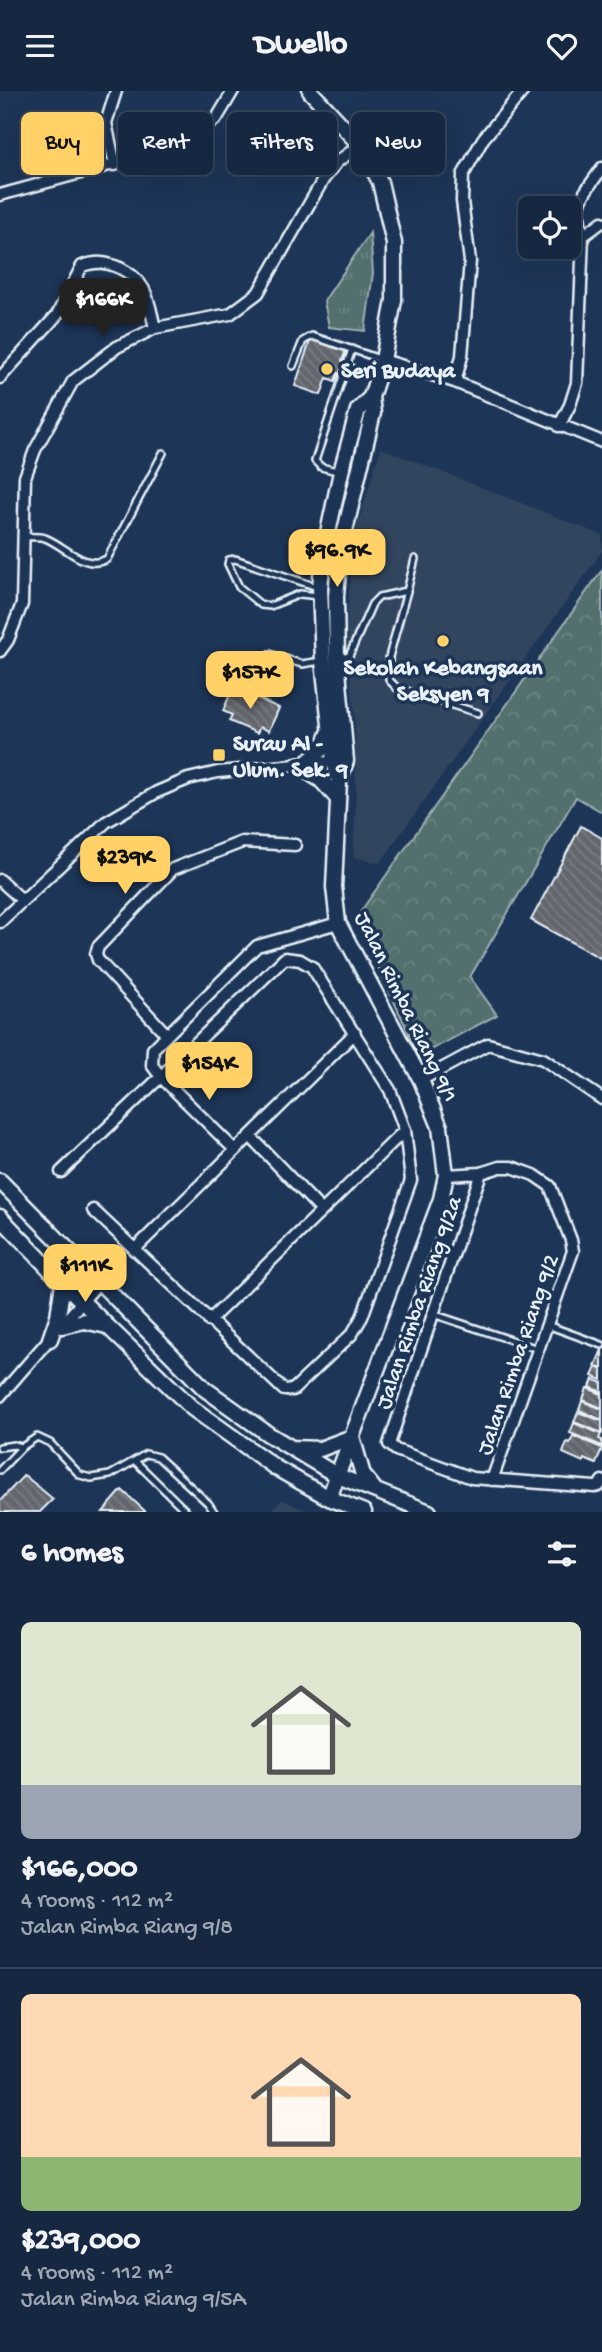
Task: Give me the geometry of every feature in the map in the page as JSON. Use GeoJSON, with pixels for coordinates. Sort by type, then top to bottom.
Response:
{"type":"FeatureCollection","features":[{"type":"Feature","properties":{"kind":"street"},"geometry":{"type":"LineString","coordinates":[[115,165],[106,123],[116,91]]}},
{"type":"Feature","properties":{"kind":"street"},"geometry":{"type":"LineString","coordinates":[[0,195],[183,145],[217,118],[233,91]]}},
{"type":"Feature","properties":{"kind":"street","name":"Jalan Rimba Riang 9/1"},"geometry":{"type":"LineString","coordinates":[[310,91],[351,135]]}},
{"type":"Feature","properties":{"kind":"street"},"geometry":{"type":"LineString","coordinates":[[454,382],[462,356],[470,261],[462,201],[463,175],[482,139],[523,91]]}},
{"type":"Feature","properties":{"kind":"street"},"geometry":{"type":"LineString","coordinates":[[0,651],[8,640],[22,604],[25,477],[35,450],[74,381],[117,347],[155,328],[230,314],[258,293],[323,180],[337,162],[351,152]]}},
{"type":"Feature","properties":{"kind":"street"},"geometry":{"type":"LineString","coordinates":[[559,425],[570,405],[577,383],[583,236],[577,215],[578,205],[602,168]]}},
{"type":"Feature","properties":{"kind":"street","name":"Jalan Rimba Riang 9/1"},"geometry":{"type":"LineString","coordinates":[[329,1498],[441,1199],[446,1175],[440,1127],[421,1080],[338,923],[334,887],[340,761],[330,731],[330,660],[319,592],[323,556],[341,472],[358,410],[370,397],[383,360],[394,300],[394,243],[376,175]]}},
{"type":"Feature","properties":{"kind":"street"},"geometry":{"type":"LineString","coordinates":[[583,236],[602,222]]}},
{"type":"Feature","properties":{"kind":"street"},"geometry":{"type":"LineString","coordinates":[[0,378],[57,315],[82,266],[97,261],[116,266],[137,277],[146,294],[155,328]]}},
{"type":"Feature","properties":{"kind":"street"},"geometry":{"type":"LineString","coordinates":[[383,360],[454,382],[602,442]]}},
{"type":"Feature","properties":{"kind":"street"},"geometry":{"type":"LineString","coordinates":[[0,922],[106,823],[157,792],[188,779],[218,772],[340,761],[330,660],[339,563],[373,413],[370,397]]}},
{"type":"Feature","properties":{"kind":"street"},"geometry":{"type":"LineString","coordinates":[[341,472],[357,477]]}},
{"type":"Feature","properties":{"kind":"street"},"geometry":{"type":"LineString","coordinates":[[301,765],[324,747],[330,731]]}},
{"type":"Feature","properties":{"kind":"street"},"geometry":{"type":"LineString","coordinates":[[301,765],[321,780],[338,799]]}},
{"type":"Feature","properties":{"kind":"street"},"geometry":{"type":"LineString","coordinates":[[167,1035],[98,960],[97,947],[173,869],[242,842],[295,845]]}},
{"type":"Feature","properties":{"kind":"street"},"geometry":{"type":"LineString","coordinates":[[0,880],[22,900]]}},
{"type":"Feature","properties":{"kind":"street"},"geometry":{"type":"LineString","coordinates":[[235,1150],[161,1077],[152,1065],[153,1049],[257,946],[338,923]]}},
{"type":"Feature","properties":{"kind":"street"},"geometry":{"type":"LineString","coordinates":[[61,1173],[285,958],[300,960],[312,967],[390,1090],[405,1130],[411,1180],[362,1317],[352,1333],[293,1390],[284,1390],[93,1210]]}},
{"type":"Feature","properties":{"kind":"street"},"geometry":{"type":"LineString","coordinates":[[134,1249],[355,1033]]}},
{"type":"Feature","properties":{"kind":"street"},"geometry":{"type":"LineString","coordinates":[[421,1080],[488,1044],[543,1059],[602,1099]]}},
{"type":"Feature","properties":{"kind":"street"},"geometry":{"type":"LineString","coordinates":[[209,1321],[405,1130]]}},
{"type":"Feature","properties":{"kind":"street"},"geometry":{"type":"LineString","coordinates":[[250,1136],[322,1211]]}},
{"type":"Feature","properties":{"kind":"street","name":"Jalan Rimba Riang 9/2"},"geometry":{"type":"LineString","coordinates":[[446,1175],[481,1173],[500,1167],[512,1167],[534,1175],[550,1186],[573,1251],[492,1480]]}},
{"type":"Feature","properties":{"kind":"street","name":"Jalan Rimba Riang 9/2a"},"geometry":{"type":"LineString","coordinates":[[481,1173],[389,1444],[396,1450],[472,1478],[492,1480]]}},
{"type":"Feature","properties":{"kind":"street"},"geometry":{"type":"LineString","coordinates":[[0,1181],[205,1389],[338,1476],[429,1512]]}},
{"type":"Feature","properties":{"kind":"street"},"geometry":{"type":"LineString","coordinates":[[0,1217],[63,1283],[192,1408],[276,1468],[329,1498],[364,1512]]}},
{"type":"Feature","properties":{"kind":"street"},"geometry":{"type":"LineString","coordinates":[[50,1339],[58,1315],[63,1283]]}},
{"type":"Feature","properties":{"kind":"street"},"geometry":{"type":"LineString","coordinates":[[0,1396],[99,1283]]}},
{"type":"Feature","properties":{"kind":"street"},"geometry":{"type":"LineString","coordinates":[[61,1326],[84,1321],[108,1327]]}},
{"type":"Feature","properties":{"kind":"street"},"geometry":{"type":"LineString","coordinates":[[292,1448],[320,1449],[352,1437],[363,1475],[378,1493]]}},
{"type":"Feature","properties":{"kind":"street"},"geometry":{"type":"LineString","coordinates":[[492,1480],[601,1485]]}},
{"type":"Feature","properties":{"kind":"lane"},"geometry":{"type":"LineString","coordinates":[[293,366],[307,337],[317,337],[383,360]]}},
{"type":"Feature","properties":{"kind":"lane"},"geometry":{"type":"LineString","coordinates":[[341,472],[321,467],[315,461],[352,349]]}},
{"type":"Feature","properties":{"kind":"lane"},"geometry":{"type":"LineString","coordinates":[[23,537],[47,539],[87,562],[98,564],[107,559],[163,453]]}},
{"type":"Feature","properties":{"kind":"lane"},"geometry":{"type":"LineString","coordinates":[[235,559],[319,592],[300,594],[270,606],[261,605],[239,587],[229,560],[235,559]]}},
{"type":"Feature","properties":{"kind":"lane"},"geometry":{"type":"LineString","coordinates":[[415,559],[389,657],[389,680],[397,688],[478,713]]}},
{"type":"Feature","properties":{"kind":"lane"},"geometry":{"type":"LineString","coordinates":[[270,654],[302,664],[349,656],[372,604],[379,597],[407,591]]}},
{"type":"Feature","properties":{"kind":"lane"},"geometry":{"type":"LineString","coordinates":[[433,1314],[538,1349]]}},
{"type":"Feature","properties":{"kind":"lane"},"geometry":{"type":"LineString","coordinates":[[547,1325],[602,1345]]}},
{"type":"Feature","properties":{"kind":"lane"},"geometry":{"type":"LineString","coordinates":[[0,1470],[33,1438],[44,1439],[80,1475],[91,1478],[110,1475],[146,1454],[158,1458],[208,1503],[214,1512]]}},
{"type":"Feature","properties":{"kind":"lane"},"geometry":{"type":"LineString","coordinates":[[0,1447],[22,1447]]}},
{"type":"Feature","properties":{"kind":"lane"},"geometry":{"type":"LineString","coordinates":[[135,1462],[187,1512]]}},
{"type":"Feature","properties":{"kind":"shaded area","name":"Sekolah Kebangsaan Seksyen 9"},"geometry":{"type":"Polygon","coordinates":[[[381,448],[602,535],[602,551],[380,863],[353,857],[355,721],[346,625],[355,533],[381,448]]]}},
{"type":"Feature","properties":{"kind":"shaded area"},"geometry":{"type":"Polygon","coordinates":[[[282,1499],[308,1512],[270,1512],[282,1499]]]}},
{"type":"Feature","properties":{"kind":"green space"},"geometry":{"type":"Polygon","coordinates":[[[370,233],[373,273],[365,331],[329,327],[324,301],[370,233]]]}},
{"type":"Feature","properties":{"kind":"green space"},"geometry":{"type":"Polygon","coordinates":[[[602,570],[602,812],[576,797],[470,977],[497,1015],[419,1056],[356,918],[602,570]]]}},
{"type":"Feature","properties":{"kind":"building","name":"Seri Budaya"},"geometry":{"type":"Polygon","coordinates":[[[311,338],[346,350],[342,361],[354,365],[350,377],[338,373],[335,381],[327,378],[321,395],[295,386],[311,338]]]}},
{"type":"Feature","properties":{"kind":"building"},"geometry":{"type":"Polygon","coordinates":[[[233,687],[279,708],[269,731],[260,727],[257,733],[229,721],[232,715],[223,711],[233,687]]]}},
{"type":"Feature","properties":{"kind":"building"},"geometry":{"type":"Polygon","coordinates":[[[581,826],[602,838],[602,959],[531,920],[581,826]]]}},
{"type":"Feature","properties":{"kind":"building"},"geometry":{"type":"Polygon","coordinates":[[[602,1350],[602,1369],[595,1366],[602,1350]]]}},
{"type":"Feature","properties":{"kind":"building"},"geometry":{"type":"Polygon","coordinates":[[[596,1367],[602,1370],[602,1380],[592,1376],[596,1367]]]}},
{"type":"Feature","properties":{"kind":"building"},"geometry":{"type":"Polygon","coordinates":[[[593,1379],[602,1383],[602,1392],[590,1387],[593,1379]]]}},
{"type":"Feature","properties":{"kind":"building"},"geometry":{"type":"Polygon","coordinates":[[[587,1388],[602,1394],[602,1408],[583,1400],[587,1388]]]}},
{"type":"Feature","properties":{"kind":"building"},"geometry":{"type":"Polygon","coordinates":[[[582,1401],[602,1409],[602,1420],[579,1410],[582,1401]]]}},
{"type":"Feature","properties":{"kind":"building"},"geometry":{"type":"Polygon","coordinates":[[[578,1412],[602,1421],[602,1433],[574,1422],[578,1412]]]}},
{"type":"Feature","properties":{"kind":"building"},"geometry":{"type":"Polygon","coordinates":[[[574,1423],[601,1434],[599,1439],[602,1440],[602,1446],[570,1433],[574,1423]]]}},
{"type":"Feature","properties":{"kind":"building"},"geometry":{"type":"Polygon","coordinates":[[[573,1436],[602,1448],[596,1464],[584,1459],[583,1462],[563,1453],[567,1442],[570,1443],[573,1436]]]}},
{"type":"Feature","properties":{"kind":"building"},"geometry":{"type":"Polygon","coordinates":[[[24,1475],[53,1499],[40,1512],[0,1512],[0,1501],[24,1475]]]}},
{"type":"Feature","properties":{"kind":"building"},"geometry":{"type":"Polygon","coordinates":[[[122,1490],[146,1512],[103,1512],[122,1490]]]}},
{"type":"Feature","properties":{"kind":"place","name":"Seri Budaya"},"geometry":{"type":"Point","coordinates":[327,369]}},
{"type":"Feature","properties":{"kind":"place","name":"Sekolah Kebangsaan Seksyen 9"},"geometry":{"type":"Point","coordinates":[443,641]}},
{"type":"Feature","properties":{"kind":"place","name":"Surau Al - Ulum. Sek. 9"},"geometry":{"type":"Point","coordinates":[219,755]}}]}
